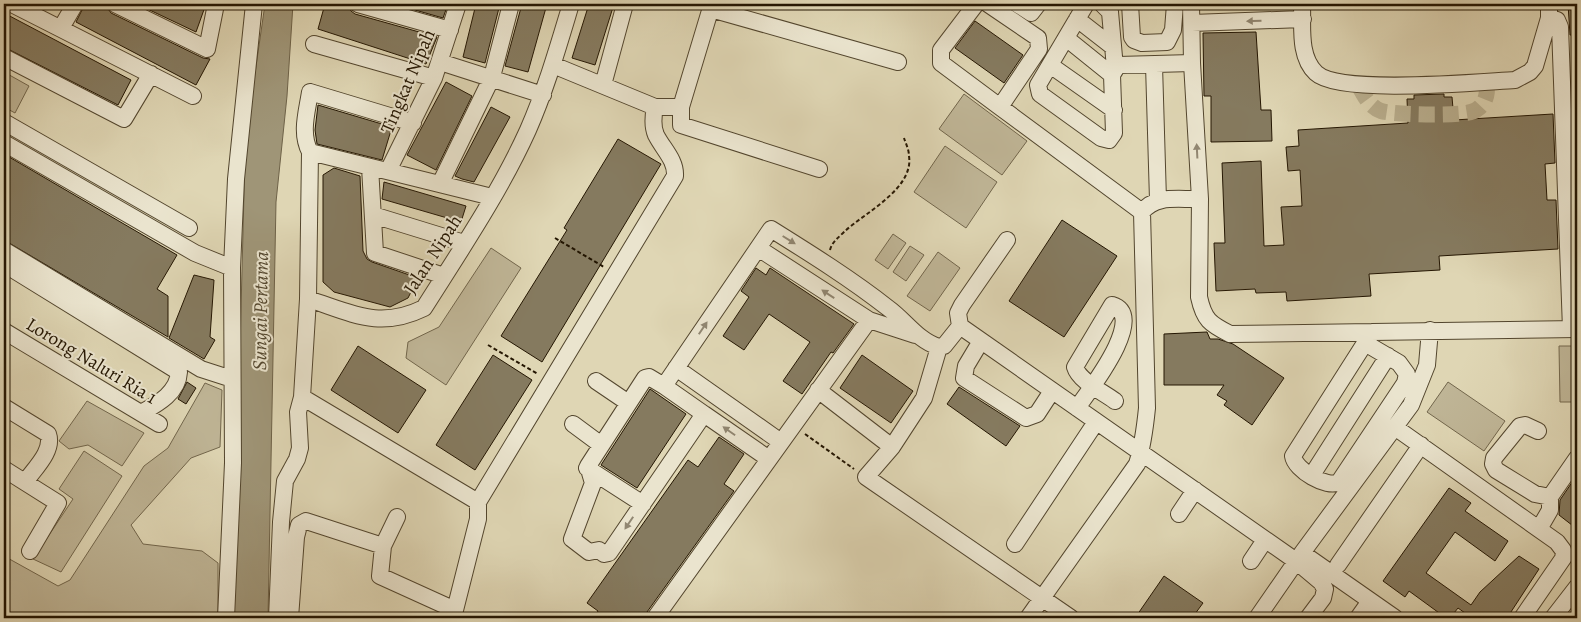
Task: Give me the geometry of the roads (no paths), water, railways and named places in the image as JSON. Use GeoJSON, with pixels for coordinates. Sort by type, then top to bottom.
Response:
{"type":"FeatureCollection","features":[{"type":"Feature","properties":{"kind":"street"},"geometry":{"type":"LineString","coordinates":[[12,4],[193,96]]}},
{"type":"Feature","properties":{"kind":"street"},"geometry":{"type":"LineString","coordinates":[[61,28],[75,4]]}},
{"type":"Feature","properties":{"kind":"street"},"geometry":{"type":"LineString","coordinates":[[115,4],[207,49],[216,4]]}},
{"type":"Feature","properties":{"kind":"street"},"geometry":{"type":"LineString","coordinates":[[226,618],[232,463],[232,268],[237,162],[254,4]]}},
{"type":"Feature","properties":{"kind":"street"},"geometry":{"type":"LineString","coordinates":[[358,4],[450,30]]}},
{"type":"Feature","properties":{"kind":"street","name":"Tingkat Nipah"},"geometry":{"type":"LineString","coordinates":[[388,171],[434,78],[458,4]]}},
{"type":"Feature","properties":{"kind":"street"},"geometry":{"type":"LineString","coordinates":[[440,184],[492,77],[511,4]]}},
{"type":"Feature","properties":{"kind":"street","name":"Jalan Nipah"},"geometry":{"type":"LineString","coordinates":[[308,298],[361,316],[383,320],[405,318],[424,308],[492,197],[527,132],[553,65],[571,4]]}},
{"type":"Feature","properties":{"kind":"street"},"geometry":{"type":"LineString","coordinates":[[602,85],[625,4]]}},
{"type":"Feature","properties":{"kind":"street"},"geometry":{"type":"LineString","coordinates":[[976,4],[941,50],[941,63],[1142,212]]}},
{"type":"Feature","properties":{"kind":"street"},"geometry":{"type":"LineString","coordinates":[[988,4],[1038,38],[1040,42],[1039,49],[1000,107]]}},
{"type":"Feature","properties":{"kind":"street"},"geometry":{"type":"LineString","coordinates":[[1017,4],[1031,13],[1038,4]]}},
{"type":"Feature","properties":{"kind":"street"},"geometry":{"type":"LineString","coordinates":[[1086,4],[1038,85],[1040,94],[1101,138],[1112,139],[1114,133],[1113,47],[1110,12],[1102,4]]}},
{"type":"Feature","properties":{"kind":"street"},"geometry":{"type":"LineString","coordinates":[[1130,4],[1132,37],[1140,42],[1167,42],[1171,37],[1175,4]]}},
{"type":"Feature","properties":{"kind":"street"},"geometry":{"type":"LineString","coordinates":[[1139,4],[1140,42]]}},
{"type":"Feature","properties":{"kind":"street"},"geometry":{"type":"LineString","coordinates":[[1162,42],[1163,4]]}},
{"type":"Feature","properties":{"kind":"street"},"geometry":{"type":"LineString","coordinates":[[1192,4],[1192,63],[1200,199],[1199,297],[1203,313],[1212,325],[1230,334],[1369,337],[1430,330],[1574,329],[1560,27],[1549,11]]}},
{"type":"Feature","properties":{"kind":"street"},"geometry":{"type":"LineString","coordinates":[[819,169],[681,125],[681,107],[711,6],[898,62]]}},
{"type":"Feature","properties":{"kind":"street"},"geometry":{"type":"LineString","coordinates":[[1192,23],[1303,11],[1302,34],[1306,57],[1314,72],[1324,79],[1358,86],[1515,80],[1530,72],[1535,66],[1549,11]]}},
{"type":"Feature","properties":{"kind":"street"},"geometry":{"type":"LineString","coordinates":[[1077,19],[1113,47]]}},
{"type":"Feature","properties":{"kind":"street"},"geometry":{"type":"LineString","coordinates":[[1066,38],[1114,72]]}},
{"type":"Feature","properties":{"kind":"street"},"geometry":{"type":"LineString","coordinates":[[314,44],[434,78]]}},
{"type":"Feature","properties":{"kind":"street"},"geometry":{"type":"LineString","coordinates":[[4,57],[124,119],[151,74]]}},
{"type":"Feature","properties":{"kind":"street"},"geometry":{"type":"LineString","coordinates":[[440,62],[543,94]]}},
{"type":"Feature","properties":{"kind":"street"},"geometry":{"type":"LineString","coordinates":[[1114,72],[1118,65],[1192,63]]}},
{"type":"Feature","properties":{"kind":"street"},"geometry":{"type":"LineString","coordinates":[[553,65],[654,107],[681,107]]}},
{"type":"Feature","properties":{"kind":"street"},"geometry":{"type":"LineString","coordinates":[[1050,65],[1114,110]]}},
{"type":"Feature","properties":{"kind":"street"},"geometry":{"type":"LineString","coordinates":[[1154,65],[1158,200]]}},
{"type":"Feature","properties":{"kind":"street"},"geometry":{"type":"LineString","coordinates":[[277,618],[285,481],[297,460],[300,448],[298,412],[302,397],[308,298],[310,152],[304,134],[310,92],[413,123]]}},
{"type":"Feature","properties":{"kind":"street"},"geometry":{"type":"LineString","coordinates":[[397,518],[383,546],[380,576],[454,614],[478,519],[478,502],[675,176],[676,168],[673,161],[656,135],[652,121],[654,107]]}},
{"type":"Feature","properties":{"kind":"street"},"geometry":{"type":"LineString","coordinates":[[4,122],[189,228]]}},
{"type":"Feature","properties":{"kind":"street"},"geometry":{"type":"LineString","coordinates":[[4,143],[195,253],[232,268]]}},
{"type":"Feature","properties":{"kind":"street","name":"Jalan Nipah"},"geometry":{"type":"LineString","coordinates":[[310,152],[492,197]]}},
{"type":"Feature","properties":{"kind":"street"},"geometry":{"type":"LineString","coordinates":[[370,167],[375,253],[444,276]]}},
{"type":"Feature","properties":{"kind":"street"},"geometry":{"type":"LineString","coordinates":[[117,207],[124,191]]}},
{"type":"Feature","properties":{"kind":"street"},"geometry":{"type":"LineString","coordinates":[[1028,618],[1137,464],[1141,452],[1145,434],[1147,408],[1142,212],[1149,203],[1158,200],[1200,199]]}},
{"type":"Feature","properties":{"kind":"street"},"geometry":{"type":"LineString","coordinates":[[373,215],[464,243]]}},
{"type":"Feature","properties":{"kind":"street"},"geometry":{"type":"LineString","coordinates":[[664,386],[771,228],[828,264],[890,309],[919,336],[939,348]]}},
{"type":"Feature","properties":{"kind":"street"},"geometry":{"type":"LineString","coordinates":[[1007,240],[962,305],[958,313],[960,326],[1265,540],[1299,557],[1395,618]]}},
{"type":"Feature","properties":{"kind":"street"},"geometry":{"type":"LineString","coordinates":[[758,248],[869,320],[919,336]]}},
{"type":"Feature","properties":{"kind":"street"},"geometry":{"type":"LineString","coordinates":[[4,250],[179,372],[179,377],[166,399],[141,413]]}},
{"type":"Feature","properties":{"kind":"street"},"geometry":{"type":"LineString","coordinates":[[4,264],[202,369],[232,379]]}},
{"type":"Feature","properties":{"kind":"street"},"geometry":{"type":"LineString","coordinates":[[655,618],[869,320]]}},
{"type":"Feature","properties":{"kind":"street"},"geometry":{"type":"LineString","coordinates":[[960,326],[944,346],[939,348],[924,398],[892,447],[866,477],[1071,618]]}},
{"type":"Feature","properties":{"kind":"street"},"geometry":{"type":"LineString","coordinates":[[1257,618],[1299,557],[1396,428],[1419,388],[1427,365],[1430,330]]}},
{"type":"Feature","properties":{"kind":"street","name":"Lorong Naluri Ria 1"},"geometry":{"type":"LineString","coordinates":[[4,331],[159,424]]}},
{"type":"Feature","properties":{"kind":"street"},"geometry":{"type":"LineString","coordinates":[[1369,337],[1388,356],[1406,370],[1405,383],[1339,482],[1333,485],[1327,484],[1297,465],[1293,456],[1369,337]]}},
{"type":"Feature","properties":{"kind":"street"},"geometry":{"type":"LineString","coordinates":[[981,341],[966,366],[964,378],[1026,418],[1037,414],[1052,391]]}},
{"type":"Feature","properties":{"kind":"street"},"geometry":{"type":"LineString","coordinates":[[1312,475],[1388,356]]}},
{"type":"Feature","properties":{"kind":"street"},"geometry":{"type":"LineString","coordinates":[[676,368],[781,442]]}},
{"type":"Feature","properties":{"kind":"street"},"geometry":{"type":"LineString","coordinates":[[587,468],[627,402],[647,376],[769,459]]}},
{"type":"Feature","properties":{"kind":"street"},"geometry":{"type":"LineString","coordinates":[[596,381],[627,402]]}},
{"type":"Feature","properties":{"kind":"street"},"geometry":{"type":"LineString","coordinates":[[1077,408],[1092,384],[1115,400]]}},
{"type":"Feature","properties":{"kind":"street"},"geometry":{"type":"LineString","coordinates":[[818,390],[892,447]]}},
{"type":"Feature","properties":{"kind":"street"},"geometry":{"type":"LineString","coordinates":[[302,397],[478,502]]}},
{"type":"Feature","properties":{"kind":"street"},"geometry":{"type":"LineString","coordinates":[[4,407],[48,434],[50,441],[48,449],[25,482]]}},
{"type":"Feature","properties":{"kind":"street"},"geometry":{"type":"LineString","coordinates":[[587,468],[593,483],[572,539],[589,552],[599,550],[604,554],[609,553],[704,414]]}},
{"type":"Feature","properties":{"kind":"street"},"geometry":{"type":"LineString","coordinates":[[1016,544],[1096,422]]}},
{"type":"Feature","properties":{"kind":"street"},"geometry":{"type":"LineString","coordinates":[[573,424],[600,444]]}},
{"type":"Feature","properties":{"kind":"street"},"geometry":{"type":"LineString","coordinates":[[1538,431],[1525,425],[1520,426],[1494,458],[1493,464],[1496,470],[1535,494],[1550,497]]}},
{"type":"Feature","properties":{"kind":"street"},"geometry":{"type":"LineString","coordinates":[[1396,428],[1557,542],[1563,550],[1564,557],[1522,618]]}},
{"type":"Feature","properties":{"kind":"street"},"geometry":{"type":"LineString","coordinates":[[1338,565],[1421,445]]}},
{"type":"Feature","properties":{"kind":"street"},"geometry":{"type":"LineString","coordinates":[[1539,529],[1550,510],[1550,497],[1577,458]]}},
{"type":"Feature","properties":{"kind":"street"},"geometry":{"type":"LineString","coordinates":[[587,468],[642,504]]}},
{"type":"Feature","properties":{"kind":"street"},"geometry":{"type":"LineString","coordinates":[[4,469],[58,503],[30,551]]}},
{"type":"Feature","properties":{"kind":"street"},"geometry":{"type":"LineString","coordinates":[[1179,514],[1195,490]]}},
{"type":"Feature","properties":{"kind":"street"},"geometry":{"type":"LineString","coordinates":[[290,618],[299,525],[306,522],[383,546]]}},
{"type":"Feature","properties":{"kind":"street"},"geometry":{"type":"LineString","coordinates":[[1251,561],[1265,540]]}},
{"type":"Feature","properties":{"kind":"street"},"geometry":{"type":"LineString","coordinates":[[1299,557],[1325,589],[1323,598],[1308,618]]}},
{"type":"Feature","properties":{"kind":"street"},"geometry":{"type":"LineString","coordinates":[[1553,618],[1577,587]]}},
{"type":"Feature","properties":{"kind":"street"},"geometry":{"type":"LineString","coordinates":[[1358,618],[1370,601]]}},
{"type":"Feature","properties":{"kind":"water","name":"Sungai Pertama"},"geometry":{"type":"Polygon","coordinates":[[[265,4],[293,4],[287,96],[276,202],[268,618],[233,618],[245,155],[265,4]]]}},
{"type":"Feature","properties":{"kind":"tunnel"},"geometry":{"type":"LineString","coordinates":[[1359,86],[1371,104],[1381,111],[1412,114],[1453,114],[1471,112],[1480,107],[1485,100],[1487,91],[1486,81]]}}]}
